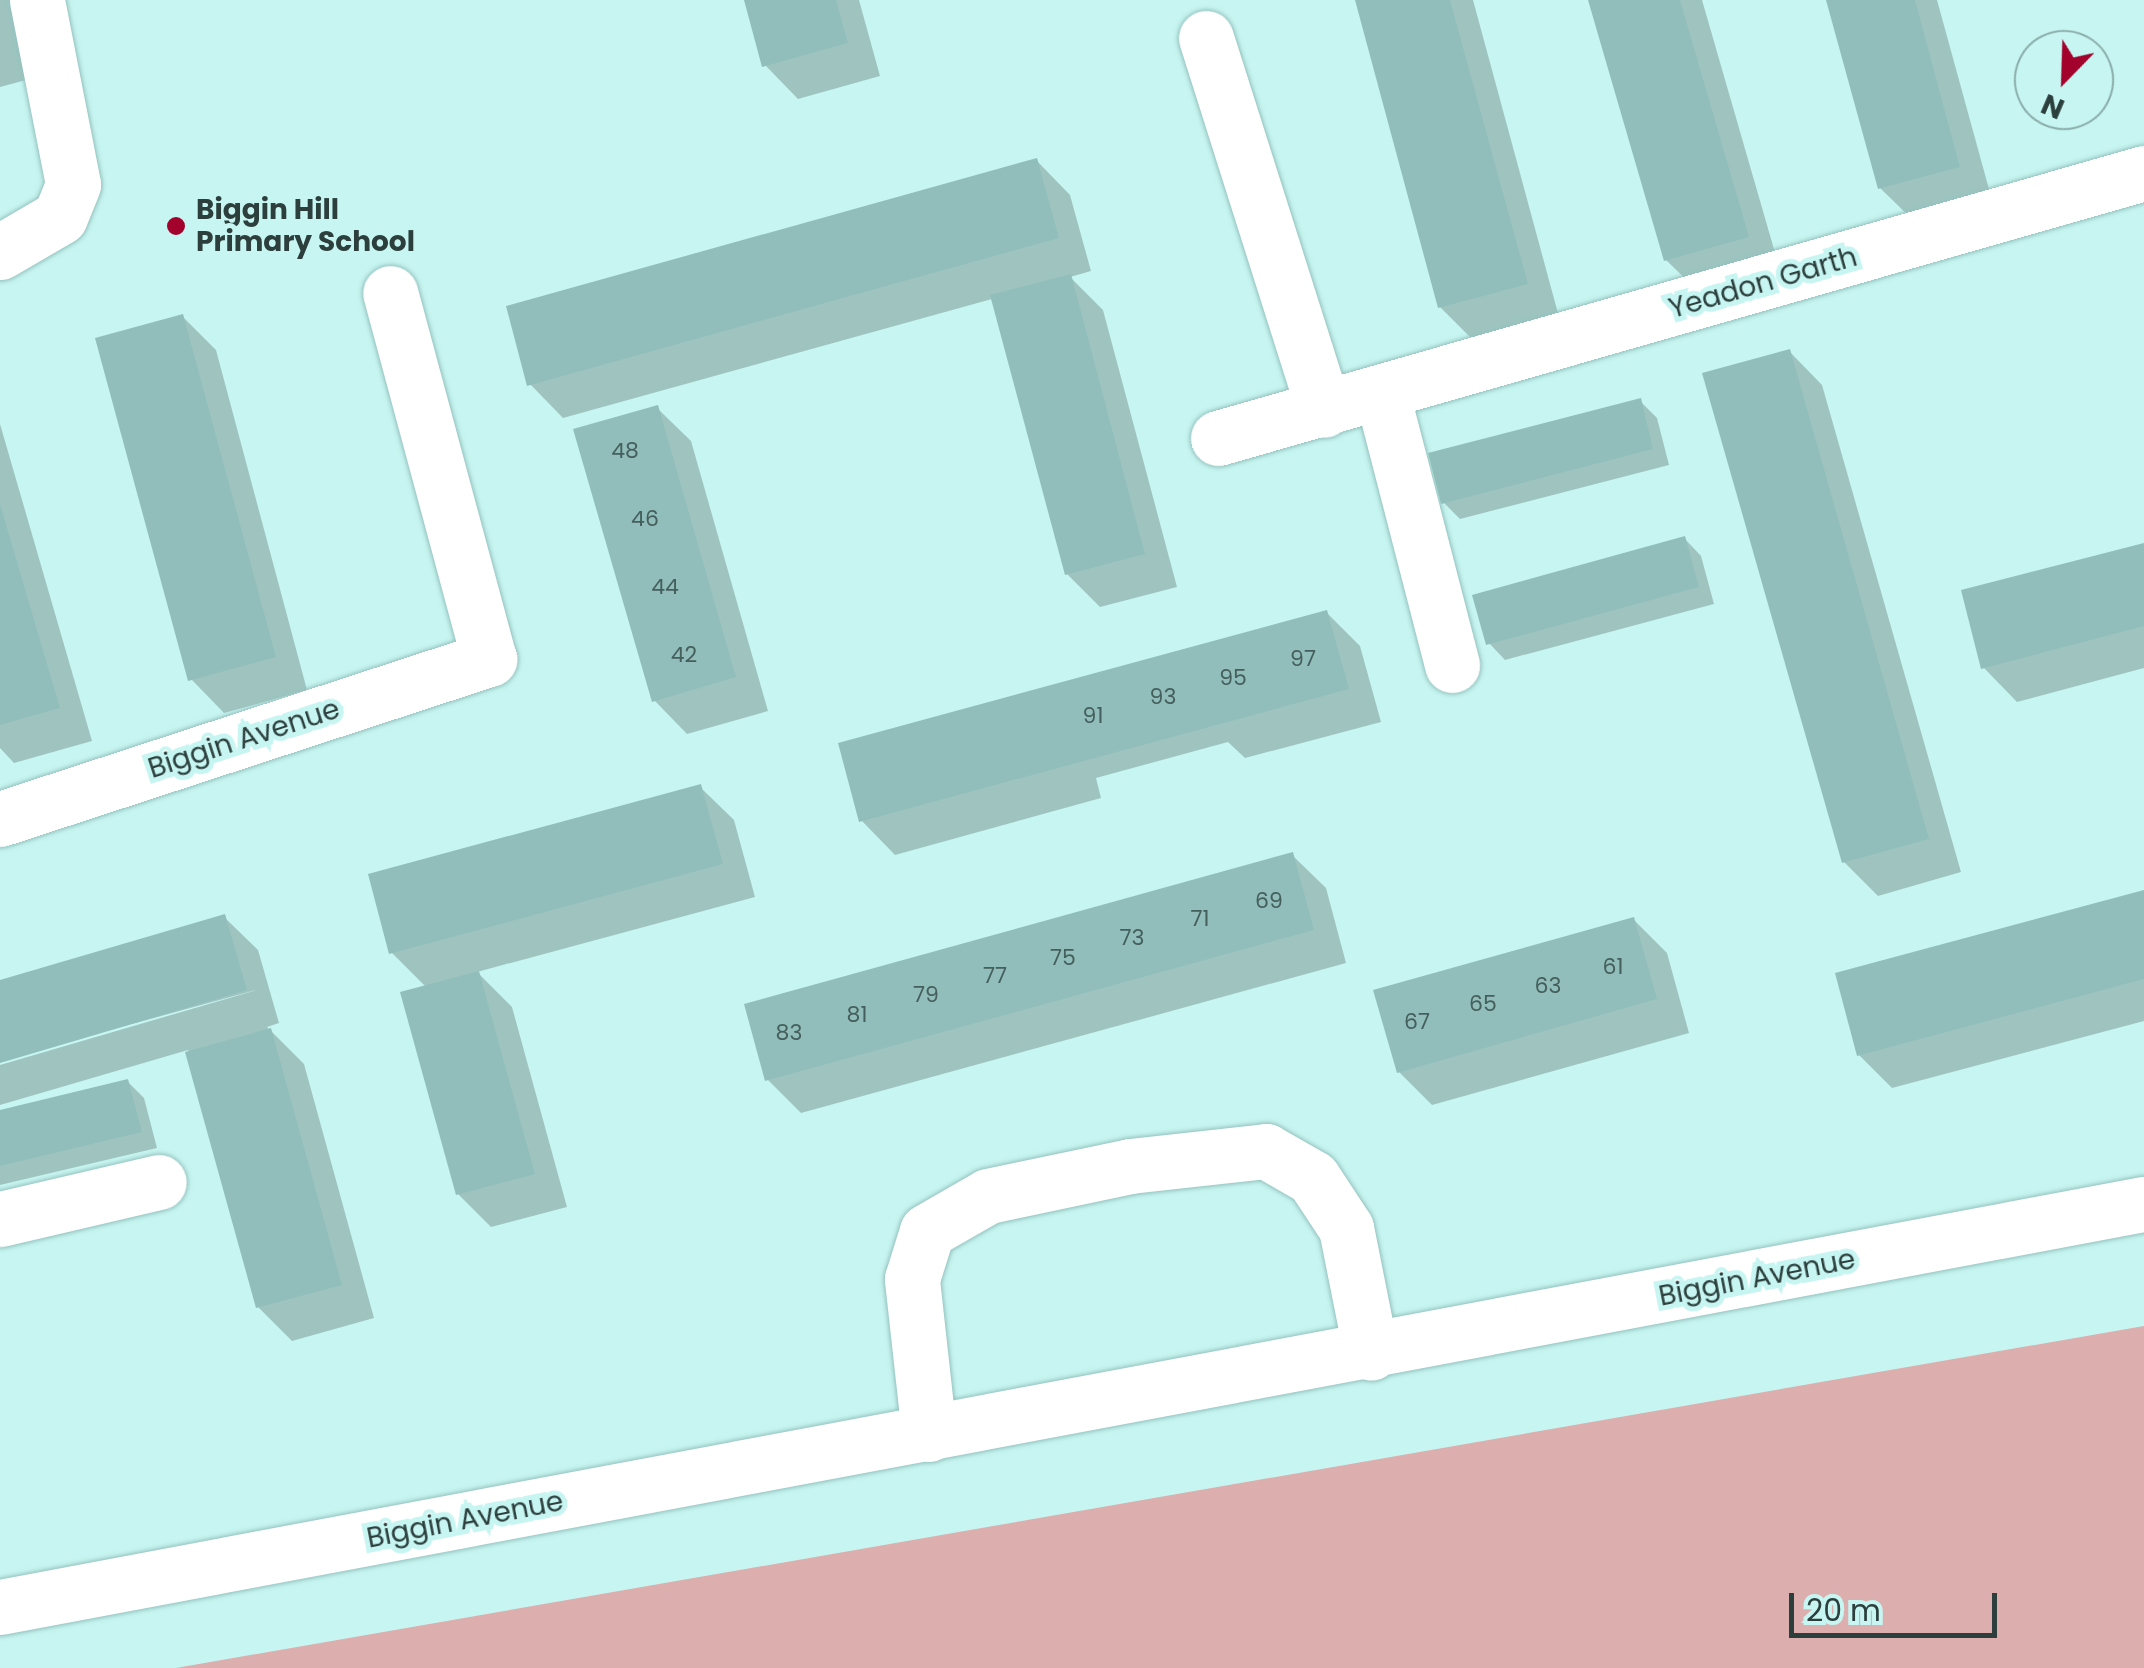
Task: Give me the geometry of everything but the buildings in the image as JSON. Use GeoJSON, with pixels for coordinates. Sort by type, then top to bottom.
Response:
{"type":"FeatureCollection","features":[{"type":"Feature","properties":{"kind":"street"},"geometry":{"type":"LineString","coordinates":[[0,252],[60,217],[73,184],[37,0]]}},
{"type":"Feature","properties":{"kind":"street"},"geometry":{"type":"LineString","coordinates":[[1206,38],[1324,410]]}},
{"type":"Feature","properties":{"kind":"street","name":"Yeadon Garth"},"geometry":{"type":"LineString","coordinates":[[1218,438],[2144,172]]}},
{"type":"Feature","properties":{"kind":"street","name":"Biggin Avenue"},"geometry":{"type":"LineString","coordinates":[[0,819],[489,659],[390,294]]}},
{"type":"Feature","properties":{"kind":"street"},"geometry":{"type":"LineString","coordinates":[[1382,394],[1452,665]]}},
{"type":"Feature","properties":{"kind":"street"},"geometry":{"type":"LineString","coordinates":[[930,1434],[912,1278],[927,1231],[988,1196],[1130,1166],[1266,1151],[1313,1178],[1346,1228],[1371,1353]]}},
{"type":"Feature","properties":{"kind":"street"},"geometry":{"type":"LineString","coordinates":[[0,1220],[159,1182]]}},
{"type":"Feature","properties":{"kind":"street","name":"Biggin Avenue"},"geometry":{"type":"LineString","coordinates":[[0,1608],[1371,1353],[2144,1204]]}},
{"type":"Feature","properties":{"kind":"shaded area"},"geometry":{"type":"Polygon","coordinates":[[[2144,1326],[2144,1668],[176,1668],[2144,1326]]]}},
{"type":"Feature","properties":{"kind":"place","name":"Biggin Hill Primary School"},"geometry":{"type":"Point","coordinates":[176,226]}}]}
